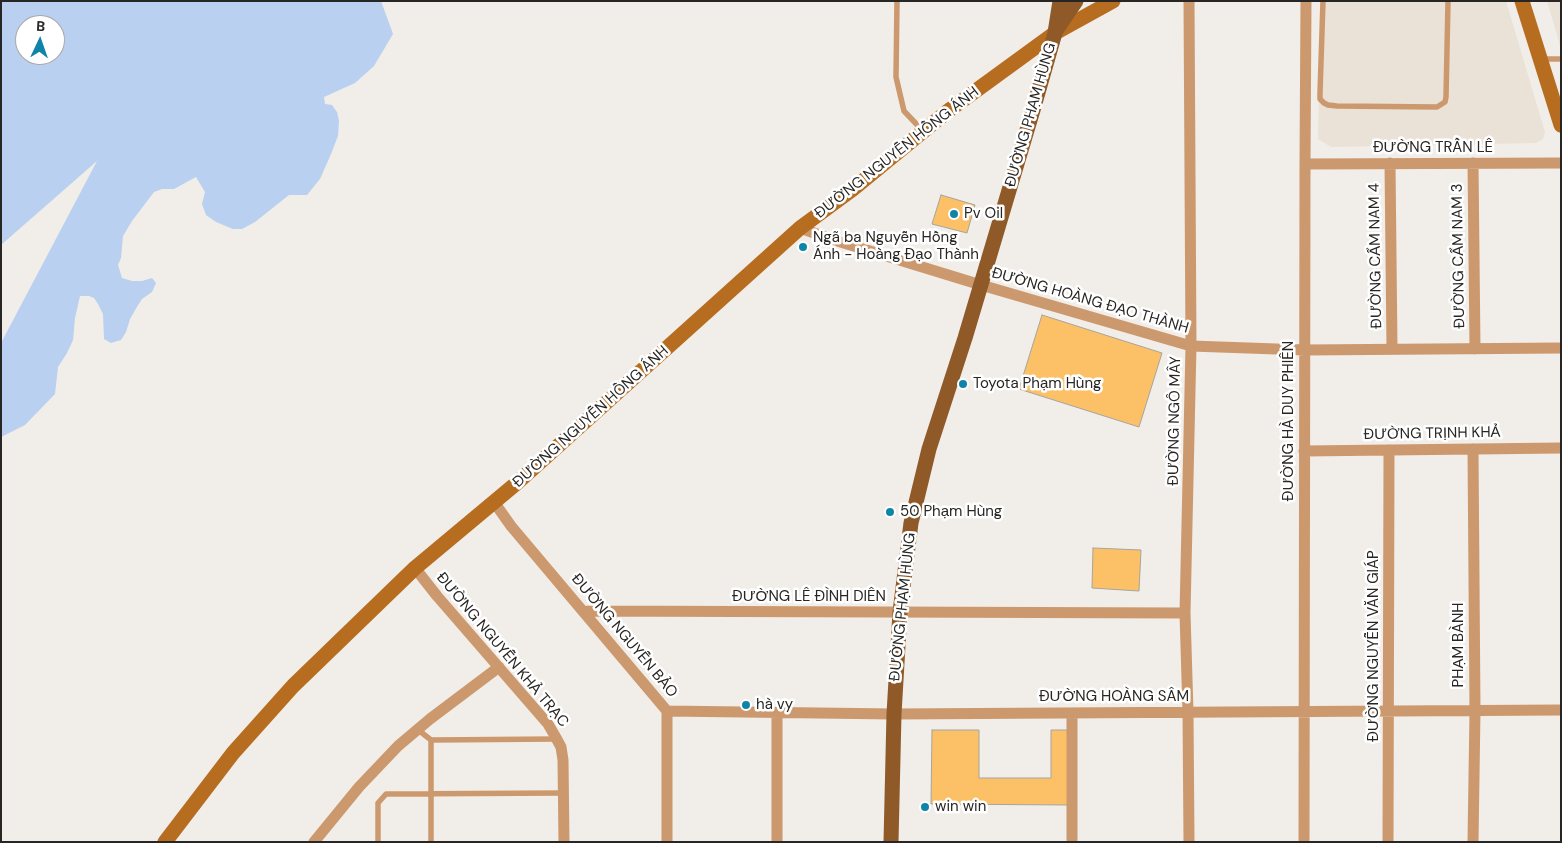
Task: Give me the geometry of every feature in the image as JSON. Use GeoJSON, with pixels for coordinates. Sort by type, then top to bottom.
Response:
{"type":"FeatureCollection","features":[{"type":"Feature","properties":{"kind":"main road","name":"ĐƯỜNG PHẠM HÙNG"},"geometry":{"type":"LineString","coordinates":[[891,842],[894,714],[900,612],[912,523],[929,449],[981,285],[1055,33],[1060,1]]}},
{"type":"Feature","properties":{"kind":"main road","name":"ĐƯỜNG PHẠM HÙNG"},"geometry":{"type":"LineString","coordinates":[[1055,33],[1076,1]]}},
{"type":"Feature","properties":{"kind":"street","name":"ĐƯỜNG NGUYỄN HỒNG ÁNH"},"geometry":{"type":"LineString","coordinates":[[166,842],[232,753],[293,686],[415,568],[494,502],[800,228],[853,189],[948,111],[1055,33],[1113,1]]}},
{"type":"Feature","properties":{"kind":"street","name":"ĐƯỜNG NGÔ MÂY"},"geometry":{"type":"LineString","coordinates":[[1189,1],[1192,346],[1185,613],[1189,842]]}},
{"type":"Feature","properties":{"kind":"street","name":"ĐƯỜNG HÀ DUY PHIÊN"},"geometry":{"type":"LineString","coordinates":[[1304,842],[1304,164],[1306,1]]}},
{"type":"Feature","properties":{"kind":"street"},"geometry":{"type":"LineString","coordinates":[[1522,1],[1561,125]]}},
{"type":"Feature","properties":{"kind":"street","name":"ĐƯỜNG TRẦN LÊ"},"geometry":{"type":"LineString","coordinates":[[1304,164],[1561,162]]}},
{"type":"Feature","properties":{"kind":"street","name":"ĐƯỜNG CẨM NAM 4"},"geometry":{"type":"LineString","coordinates":[[1390,163],[1392,349]]}},
{"type":"Feature","properties":{"kind":"street","name":"ĐƯỜNG CẨM NAM 3"},"geometry":{"type":"LineString","coordinates":[[1473,163],[1475,349]]}},
{"type":"Feature","properties":{"kind":"street","name":"ĐƯỜNG HOÀNG ĐẠO THÀNH"},"geometry":{"type":"LineString","coordinates":[[800,228],[981,285],[1192,346],[1305,350],[1561,348]]}},
{"type":"Feature","properties":{"kind":"street","name":"ĐƯỜNG TRỊNH KHẢ"},"geometry":{"type":"LineString","coordinates":[[1304,451],[1561,448]]}},
{"type":"Feature","properties":{"kind":"street","name":"PHẠM BÀNH"},"geometry":{"type":"LineString","coordinates":[[1473,842],[1474,449]]}},
{"type":"Feature","properties":{"kind":"street","name":"ĐƯỜNG NGUYỄN VĂN GIÁP"},"geometry":{"type":"LineString","coordinates":[[1388,842],[1389,450]]}},
{"type":"Feature","properties":{"kind":"street","name":"ĐƯỜNG NGUYỄN BẢO"},"geometry":{"type":"LineString","coordinates":[[494,502],[511,526],[667,711],[666,842]]}},
{"type":"Feature","properties":{"kind":"street","name":"ĐƯỜNG NGUYỄN KHẢ TRẠC"},"geometry":{"type":"LineString","coordinates":[[415,568],[548,724],[557,739],[561,747],[563,760],[564,842]]}},
{"type":"Feature","properties":{"kind":"street","name":"ĐƯỜNG LÊ ĐÌNH DIÊN"},"geometry":{"type":"LineString","coordinates":[[584,611],[1185,613]]}},
{"type":"Feature","properties":{"kind":"street"},"geometry":{"type":"LineString","coordinates":[[314,842],[358,787],[398,746],[499,668]]}},
{"type":"Feature","properties":{"kind":"street","name":"ĐƯỜNG HOÀNG SÂM"},"geometry":{"type":"LineString","coordinates":[[667,711],[894,714],[1561,710]]}},
{"type":"Feature","properties":{"kind":"street"},"geometry":{"type":"LineString","coordinates":[[777,713],[777,842]]}},
{"type":"Feature","properties":{"kind":"street"},"geometry":{"type":"LineString","coordinates":[[1072,713],[1072,842]]}},
{"type":"Feature","properties":{"kind":"lane"},"geometry":{"type":"LineString","coordinates":[[897,1],[896,77],[904,111],[923,131]]}},
{"type":"Feature","properties":{"kind":"lane"},"geometry":{"type":"LineString","coordinates":[[1323,1],[1320,99],[1324,103],[1328,106],[1437,107],[1445,102],[1446,97],[1448,1]]}},
{"type":"Feature","properties":{"kind":"lane"},"geometry":{"type":"LineString","coordinates":[[1540,59],[1561,59]]}},
{"type":"Feature","properties":{"kind":"lane"},"geometry":{"type":"LineString","coordinates":[[417,730],[431,740],[557,739]]}},
{"type":"Feature","properties":{"kind":"lane"},"geometry":{"type":"LineString","coordinates":[[431,740],[431,842]]}},
{"type":"Feature","properties":{"kind":"lane"},"geometry":{"type":"LineString","coordinates":[[378,842],[378,803],[386,794],[564,793]]}},
{"type":"Feature","properties":{"kind":"shaded area"},"geometry":{"type":"Polygon","coordinates":[[[1321,1],[1506,1],[1545,132],[1543,139],[1536,143],[1331,147],[1318,139],[1321,1]]]}},
{"type":"Feature","properties":{"kind":"shaded area"},"geometry":{"type":"Polygon","coordinates":[[[1547,1],[1561,1],[1561,49],[1547,1]]]}},
{"type":"Feature","properties":{"kind":"water"},"geometry":{"type":"Polygon","coordinates":[[[1,1],[381,1],[393,34],[374,66],[355,83],[324,97],[325,104],[332,105],[337,112],[339,121],[338,136],[320,179],[307,195],[289,195],[255,222],[242,229],[233,229],[216,222],[206,215],[202,204],[205,192],[196,177],[174,189],[162,189],[154,192],[123,236],[121,258],[118,265],[122,278],[142,281],[152,278],[156,283],[152,292],[142,299],[138,305],[121,340],[111,343],[104,339],[103,314],[98,304],[94,298],[80,296],[73,340],[58,367],[55,394],[25,425],[1,437],[1,343],[97,161],[1,245],[1,1]]]}},
{"type":"Feature","properties":{"kind":"building","name":"Pv Oil"},"geometry":{"type":"Polygon","coordinates":[[[941,195],[975,205],[967,233],[932,224],[941,195]]]}},
{"type":"Feature","properties":{"kind":"building"},"geometry":{"type":"Polygon","coordinates":[[[1042,315],[1162,353],[1139,427],[1019,389],[1042,315]]]}},
{"type":"Feature","properties":{"kind":"building"},"geometry":{"type":"Polygon","coordinates":[[[1093,548],[1141,550],[1139,591],[1092,588],[1093,548]]]}},
{"type":"Feature","properties":{"kind":"building"},"geometry":{"type":"Polygon","coordinates":[[[932,730],[979,730],[979,778],[1051,778],[1051,730],[1069,730],[1069,805],[931,804],[932,730]]]}},
{"type":"Feature","properties":{"kind":"place","name":"Pv Oil"},"geometry":{"type":"Point","coordinates":[954,214]}},
{"type":"Feature","properties":{"kind":"place","name":"Ngã ba Nguyễn Hồng Ánh - Hoàng Đạo Thành"},"geometry":{"type":"Point","coordinates":[803,247]}},
{"type":"Feature","properties":{"kind":"place","name":"Toyota Phạm Hùng"},"geometry":{"type":"Point","coordinates":[963,384]}},
{"type":"Feature","properties":{"kind":"place","name":"50 Phạm Hùng"},"geometry":{"type":"Point","coordinates":[890,512]}},
{"type":"Feature","properties":{"kind":"place","name":"hà vy"},"geometry":{"type":"Point","coordinates":[746,705]}},
{"type":"Feature","properties":{"kind":"place","name":"win win"},"geometry":{"type":"Point","coordinates":[925,807]}}]}
